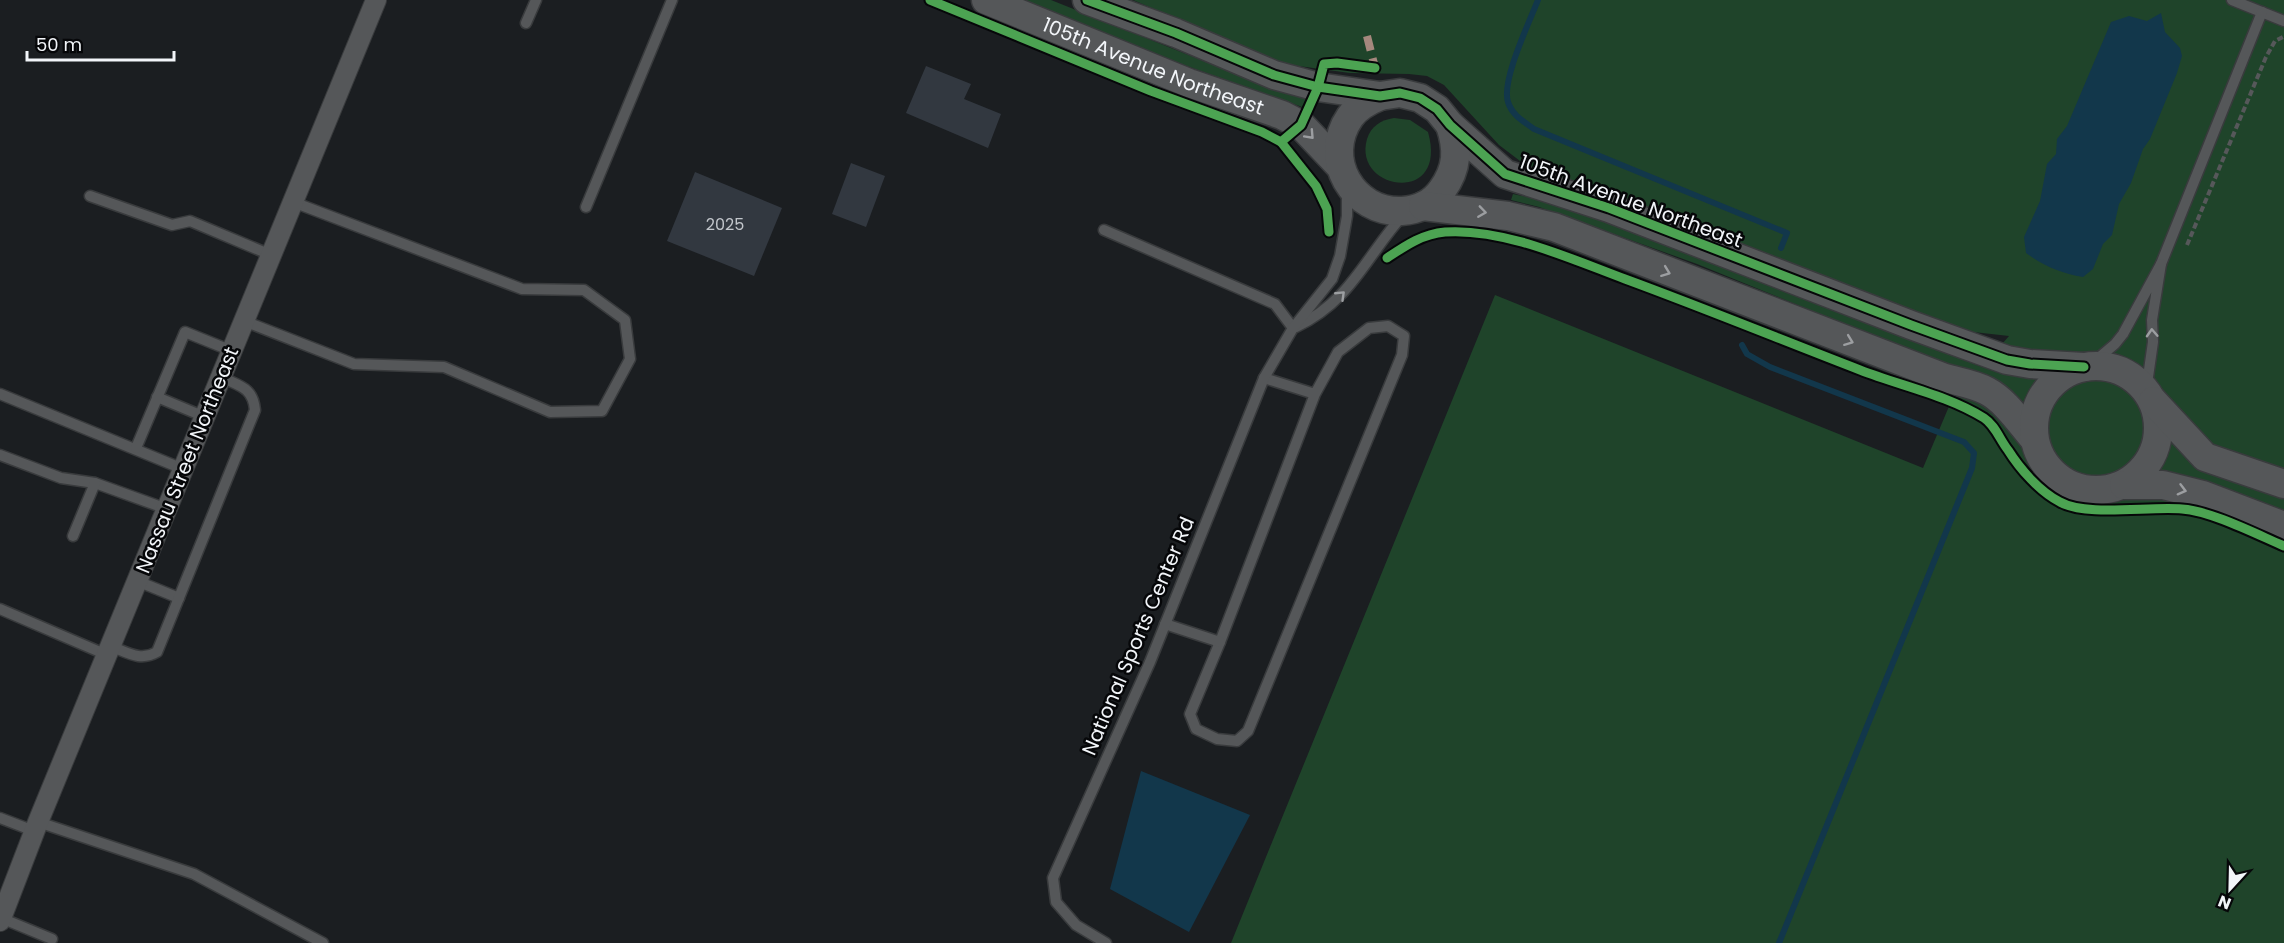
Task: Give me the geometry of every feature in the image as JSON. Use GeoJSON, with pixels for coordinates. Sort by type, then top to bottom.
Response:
{"type":"FeatureCollection","features":[{"type":"Feature","properties":{"kind":"street","name":"Nassau Street Northeast"},"geometry":{"type":"LineString","coordinates":[[1,920],[108,650],[376,0]]}},
{"type":"Feature","properties":{"kind":"street","name":"105th Avenue Northeast"},"geometry":{"type":"LineString","coordinates":[[986,0],[1189,83],[1282,115],[1301,125],[1343,174],[1355,193],[1373,205],[1393,211],[1416,208],[1508,216],[1554,227],[1945,378],[1988,392],[2034,439],[2042,461],[2058,478],[2078,489],[2102,491],[2124,484],[2140,473],[2151,458],[2158,439],[2158,419],[2149,396]]}},
{"type":"Feature","properties":{"kind":"street","name":"105th Avenue Northeast"},"geometry":{"type":"LineString","coordinates":[[1088,0],[1176,33],[1274,75],[1318,87],[1380,96],[1400,93],[1420,98],[1437,109],[1450,125],[1505,174],[1609,208],[2007,360],[2030,364],[2102,366],[2120,371],[2137,381],[2205,457],[2284,484]]}},
{"type":"Feature","properties":{"kind":"street"},"geometry":{"type":"LineString","coordinates":[[1343,174],[1338,149],[1342,131],[1351,116],[1364,104],[1380,96]]}},
{"type":"Feature","properties":{"kind":"street"},"geometry":{"type":"LineString","coordinates":[[1416,208],[1439,194],[1450,179],[1456,161],[1456,143],[1450,125]]}},
{"type":"Feature","properties":{"kind":"street"},"geometry":{"type":"LineString","coordinates":[[2034,439],[2034,419],[2040,399],[2052,383],[2069,371],[2087,366]]}},
{"type":"Feature","properties":{"kind":"street","name":"105th Avenue Northeast"},"geometry":{"type":"LineString","coordinates":[[2124,484],[2163,485],[2203,495],[2284,526]]}},
{"type":"Feature","properties":{"kind":"lane"},"geometry":{"type":"LineString","coordinates":[[526,23],[536,0]]}},
{"type":"Feature","properties":{"kind":"lane"},"geometry":{"type":"LineString","coordinates":[[586,207],[672,0]]}},
{"type":"Feature","properties":{"kind":"lane"},"geometry":{"type":"LineString","coordinates":[[2232,0],[2284,21]]}},
{"type":"Feature","properties":{"kind":"lane"},"geometry":{"type":"LineString","coordinates":[[2087,366],[2115,344],[2123,334],[2161,264],[2262,12]]}},
{"type":"Feature","properties":{"kind":"lane","name":"National Sports Center Rd"},"geometry":{"type":"LineString","coordinates":[[1106,943],[1076,925],[1056,902],[1053,878],[1165,624],[1264,378],[1293,328],[1332,279],[1340,256],[1347,216],[1343,174]]}},
{"type":"Feature","properties":{"kind":"lane"},"geometry":{"type":"LineString","coordinates":[[90,196],[172,225],[190,221],[271,255]]}},
{"type":"Feature","properties":{"kind":"lane"},"geometry":{"type":"LineString","coordinates":[[244,321],[354,364],[444,367],[550,412],[602,411],[630,359],[625,320],[584,290],[522,289],[293,202]]}},
{"type":"Feature","properties":{"kind":"lane"},"geometry":{"type":"LineString","coordinates":[[1104,230],[1275,304],[1293,328],[1318,316],[1348,288],[1361,273],[1372,254],[1416,208]]}},
{"type":"Feature","properties":{"kind":"lane"},"geometry":{"type":"LineString","coordinates":[[2149,396],[2153,342],[2152,320],[2161,264]]}},
{"type":"Feature","properties":{"kind":"lane"},"geometry":{"type":"LineString","coordinates":[[1388,326],[1404,336],[1402,355],[1248,731],[1237,741],[1217,739],[1196,729],[1190,714],[1315,394],[1338,352],[1369,328],[1388,326]]}},
{"type":"Feature","properties":{"kind":"lane"},"geometry":{"type":"LineString","coordinates":[[136,448],[185,332],[232,351]]}},
{"type":"Feature","properties":{"kind":"lane"},"geometry":{"type":"LineString","coordinates":[[0,609],[108,650],[141,658],[157,652],[255,410],[254,398],[248,390],[221,377]]}},
{"type":"Feature","properties":{"kind":"lane"},"geometry":{"type":"LineString","coordinates":[[1264,378],[1315,394]]}},
{"type":"Feature","properties":{"kind":"lane"},"geometry":{"type":"LineString","coordinates":[[0,394],[183,469]]}},
{"type":"Feature","properties":{"kind":"lane"},"geometry":{"type":"LineString","coordinates":[[157,397],[205,417]]}},
{"type":"Feature","properties":{"kind":"lane"},"geometry":{"type":"LineString","coordinates":[[0,455],[61,478],[94,483],[167,509]]}},
{"type":"Feature","properties":{"kind":"lane"},"geometry":{"type":"LineString","coordinates":[[73,536],[94,483]]}},
{"type":"Feature","properties":{"kind":"lane"},"geometry":{"type":"LineString","coordinates":[[137,581],[179,598]]}},
{"type":"Feature","properties":{"kind":"lane"},"geometry":{"type":"LineString","coordinates":[[1165,624],[1220,642]]}},
{"type":"Feature","properties":{"kind":"lane"},"geometry":{"type":"LineString","coordinates":[[0,818],[194,874],[323,943]]}},
{"type":"Feature","properties":{"kind":"lane"},"geometry":{"type":"LineString","coordinates":[[1,920],[52,939]]}},
{"type":"Feature","properties":{"kind":"path"},"geometry":{"type":"LineString","coordinates":[[2184,251],[2266,57],[2275,41],[2284,37]]}},
{"type":"Feature","properties":{"kind":"green space"},"geometry":{"type":"Polygon","coordinates":[[[1023,0],[1051,0],[1241,76],[1307,99],[1302,107],[1142,50],[1023,0]]]}},
{"type":"Feature","properties":{"kind":"green space"},"geometry":{"type":"Polygon","coordinates":[[[1133,0],[2284,0],[2284,943],[1231,943],[1495,295],[1923,468],[1950,404],[1977,373],[1913,352],[1697,264],[1539,207],[1511,200],[1513,194],[1551,202],[1598,219],[1982,367],[2009,336],[1911,325],[1528,167],[1499,145],[1444,85],[1427,76],[1350,73],[1291,65],[1264,56],[1133,0]]]}},
{"type":"Feature","properties":{"kind":"green space"},"geometry":{"type":"Polygon","coordinates":[[[1394,118],[1410,120],[1428,132],[1431,156],[1425,172],[1414,180],[1400,183],[1385,179],[1373,170],[1366,157],[1367,139],[1371,131],[1381,122],[1394,118]]]}},
{"type":"Feature","properties":{"kind":"water"},"geometry":{"type":"Polygon","coordinates":[[[2161,13],[2165,32],[2180,48],[2182,56],[2150,139],[2143,149],[2131,183],[2119,204],[2112,235],[2103,244],[2093,269],[2083,277],[2039,262],[2026,253],[2024,237],[2040,201],[2047,164],[2056,154],[2057,139],[2067,126],[2111,22],[2129,16],[2147,21],[2161,13]]]}},
{"type":"Feature","properties":{"kind":"water"},"geometry":{"type":"Polygon","coordinates":[[[1141,771],[1250,815],[1189,932],[1110,889],[1141,771]]]}},
{"type":"Feature","properties":{"kind":"building"},"geometry":{"type":"Polygon","coordinates":[[[926,66],[971,84],[964,99],[1001,114],[988,148],[906,113],[926,66]]]}},
{"type":"Feature","properties":{"kind":"building"},"geometry":{"type":"Polygon","coordinates":[[[851,163],[885,176],[866,227],[832,214],[851,163]]]}},
{"type":"Feature","properties":{"kind":"building"},"geometry":{"type":"Polygon","coordinates":[[[695,172],[782,208],[754,276],[667,241],[695,172]]]}},
{"type":"Feature","properties":{"kind":"waterway"},"geometry":{"type":"LineString","coordinates":[[1538,0],[1508,80],[1508,102],[1515,114],[1534,129],[1787,233],[1781,248]]}},
{"type":"Feature","properties":{"kind":"waterway"},"geometry":{"type":"LineString","coordinates":[[1742,345],[1747,354],[1770,367],[1964,442],[1974,453],[1972,468],[1779,943]]}},
{"type":"Feature","properties":{"kind":"marked path"},"geometry":{"type":"LineString","coordinates":[[1367,36],[1375,68]]}},
{"type":"Feature","properties":{"kind":"cycle path"},"geometry":{"type":"LineString","coordinates":[[930,0],[1151,91],[1262,132],[1281,142],[1316,186],[1327,209],[1329,232]]}},
{"type":"Feature","properties":{"kind":"cycle path"},"geometry":{"type":"LineString","coordinates":[[1087,0],[1176,33],[1274,75],[1318,87],[1380,96],[1400,93],[1420,98],[1437,109],[1450,125],[1505,174],[1609,208],[2007,360],[2030,364],[2084,367]]}},
{"type":"Feature","properties":{"kind":"cycle path"},"geometry":{"type":"LineString","coordinates":[[1281,142],[1301,125],[1318,87],[1324,64],[1337,63],[1375,68]]}},
{"type":"Feature","properties":{"kind":"cycle path"},"geometry":{"type":"LineString","coordinates":[[1387,258],[1421,238],[1445,232],[1490,235],[1537,246],[1970,410],[1988,421],[2024,472],[2037,486],[2060,502],[2085,509],[2168,508],[2194,511],[2233,524],[2284,546]]}}]}
